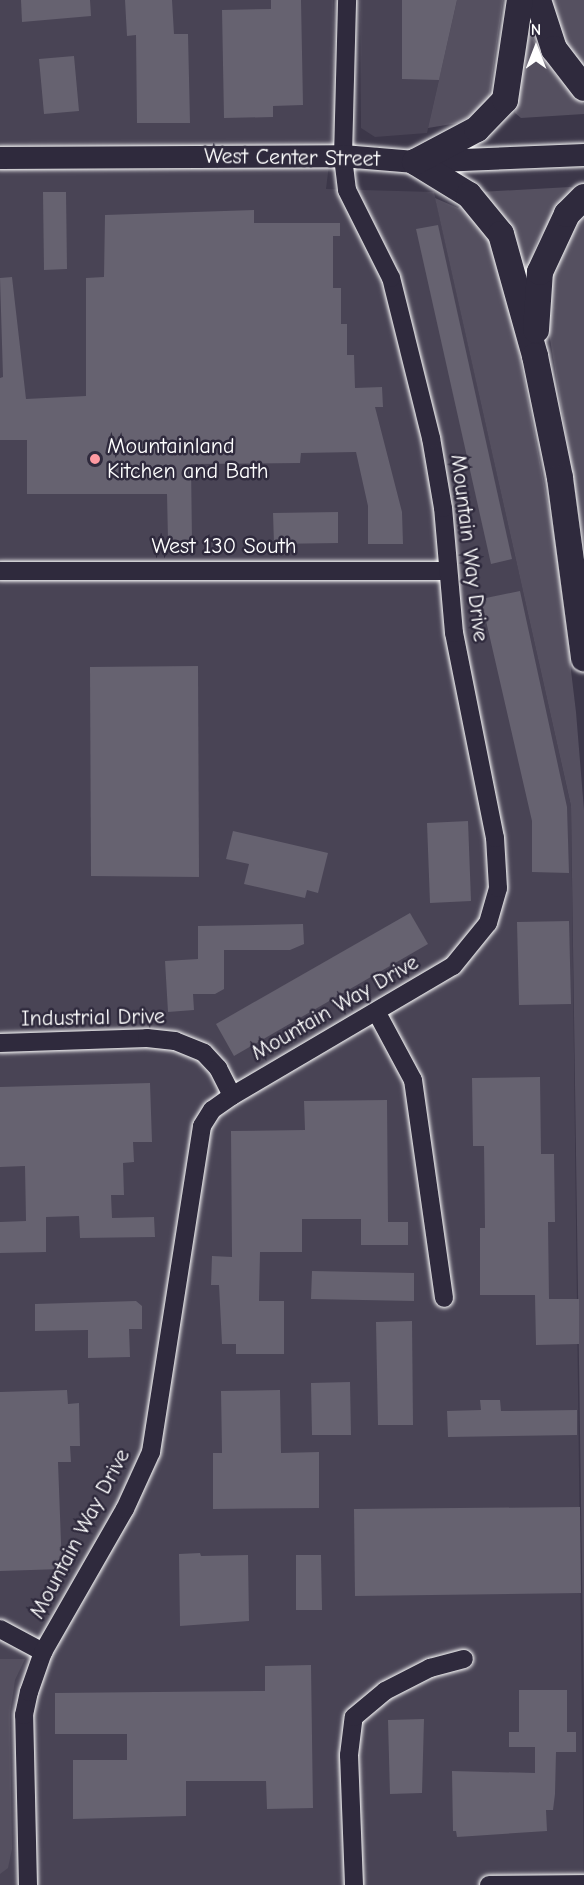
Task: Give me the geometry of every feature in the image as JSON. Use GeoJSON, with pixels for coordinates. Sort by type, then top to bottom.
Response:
{"type":"FeatureCollection","features":[{"type":"Feature","properties":{"kind":"highway"},"geometry":{"type":"LineString","coordinates":[[415,162],[477,129],[504,100],[520,0]]}},
{"type":"Feature","properties":{"kind":"highway"},"geometry":{"type":"LineString","coordinates":[[538,0],[554,50],[584,88]]}},
{"type":"Feature","properties":{"kind":"highway"},"geometry":{"type":"LineString","coordinates":[[415,162],[469,195],[501,234],[536,356],[570,539],[584,658]]}},
{"type":"Feature","properties":{"kind":"highway"},"geometry":{"type":"LineString","coordinates":[[536,356],[540,272],[567,214],[584,197]]}},
{"type":"Feature","properties":{"kind":"main road","name":"West Center Street"},"geometry":{"type":"LineString","coordinates":[[0,158],[343,156],[415,162],[584,155]]}},
{"type":"Feature","properties":{"kind":"street","name":"Mountain Way Drive"},"geometry":{"type":"LineString","coordinates":[[28,1885],[24,1715],[43,1652],[125,1509],[151,1452],[198,1138],[212,1110],[232,1096],[443,973],[466,954],[488,923],[498,888],[495,838],[454,633],[438,475],[391,278],[347,190],[343,156],[347,0]]}},
{"type":"Feature","properties":{"kind":"street","name":"West 130 South"},"geometry":{"type":"LineString","coordinates":[[0,571],[448,571]]}},
{"type":"Feature","properties":{"kind":"street"},"geometry":{"type":"LineString","coordinates":[[377,1013],[413,1080],[444,1298]]}},
{"type":"Feature","properties":{"kind":"street","name":"Industrial Drive"},"geometry":{"type":"LineString","coordinates":[[0,1043],[147,1038],[175,1041],[204,1053],[218,1068],[232,1096]]}},
{"type":"Feature","properties":{"kind":"street"},"geometry":{"type":"LineString","coordinates":[[0,1629],[43,1652]]}},
{"type":"Feature","properties":{"kind":"street"},"geometry":{"type":"LineString","coordinates":[[354,1885],[349,1755],[354,1718],[385,1691],[430,1668],[464,1659]]}},
{"type":"Feature","properties":{"kind":"street"},"geometry":{"type":"LineString","coordinates":[[489,1885],[584,1884]]}},
{"type":"Feature","properties":{"kind":"shaded area"},"geometry":{"type":"Polygon","coordinates":[[[0,0],[333,0],[335,117],[326,189],[434,192],[571,806],[584,1885],[0,1885],[0,0]]]}},
{"type":"Feature","properties":{"kind":"shaded area"},"geometry":{"type":"Polygon","coordinates":[[[360,0],[457,0],[427,133],[375,137],[361,128],[360,0]]]}},
{"type":"Feature","properties":{"kind":"shaded area"},"geometry":{"type":"Polygon","coordinates":[[[457,0],[503,0],[489,98],[482,109],[458,123],[428,128],[457,0]]]}},
{"type":"Feature","properties":{"kind":"shaded area"},"geometry":{"type":"Polygon","coordinates":[[[549,0],[584,0],[584,70],[563,40],[549,0]]]}},
{"type":"Feature","properties":{"kind":"shaded area"},"geometry":{"type":"Polygon","coordinates":[[[529,32],[555,74],[584,104],[584,114],[521,118],[515,113],[529,32]]]}},
{"type":"Feature","properties":{"kind":"shaded area"},"geometry":{"type":"Polygon","coordinates":[[[574,188],[537,241],[525,281],[479,192],[574,188]]]}},
{"type":"Feature","properties":{"kind":"shaded area"},"geometry":{"type":"Polygon","coordinates":[[[435,198],[458,208],[461,205],[475,216],[501,259],[556,546],[576,712],[584,810],[584,1710],[571,806],[435,198]]]}},
{"type":"Feature","properties":{"kind":"shaded area"},"geometry":{"type":"Polygon","coordinates":[[[584,214],[584,545],[547,321],[549,281],[565,240],[584,214]]]}},
{"type":"Feature","properties":{"kind":"shaded area"},"geometry":{"type":"Polygon","coordinates":[[[0,1659],[25,1659],[15,1680],[10,1714],[12,1849],[8,1868],[0,1874],[0,1659]]]}},
{"type":"Feature","properties":{"kind":"building"},"geometry":{"type":"Polygon","coordinates":[[[21,0],[90,0],[91,16],[22,22],[21,0]]]}},
{"type":"Feature","properties":{"kind":"building"},"geometry":{"type":"Polygon","coordinates":[[[125,0],[172,0],[174,34],[188,34],[190,123],[137,123],[136,35],[127,36],[125,0]]]}},
{"type":"Feature","properties":{"kind":"building"},"geometry":{"type":"Polygon","coordinates":[[[271,0],[301,0],[303,105],[273,106],[273,117],[224,118],[222,10],[271,9],[271,0]]]}},
{"type":"Feature","properties":{"kind":"building"},"geometry":{"type":"Polygon","coordinates":[[[402,0],[457,0],[439,80],[402,79],[402,0]]]}},
{"type":"Feature","properties":{"kind":"building"},"geometry":{"type":"Polygon","coordinates":[[[74,56],[79,111],[44,114],[39,59],[74,56]]]}},
{"type":"Feature","properties":{"kind":"building"},"geometry":{"type":"Polygon","coordinates":[[[43,192],[66,192],[67,269],[44,270],[43,192]]]}},
{"type":"Feature","properties":{"kind":"building"},"geometry":{"type":"Polygon","coordinates":[[[254,210],[254,223],[340,223],[340,236],[333,236],[333,288],[341,288],[341,324],[347,324],[347,355],[354,355],[355,388],[382,387],[383,407],[375,407],[402,512],[403,544],[368,544],[368,506],[356,452],[301,453],[300,463],[191,464],[192,541],[168,540],[167,494],[27,494],[27,440],[0,440],[0,378],[3,377],[0,278],[12,277],[26,399],[86,396],[86,278],[104,277],[105,215],[254,210]]]}},
{"type":"Feature","properties":{"kind":"building"},"geometry":{"type":"Polygon","coordinates":[[[438,225],[512,559],[491,564],[416,229],[438,225]]]}},
{"type":"Feature","properties":{"kind":"building"},"geometry":{"type":"Polygon","coordinates":[[[338,512],[338,543],[274,544],[273,513],[338,512]]]}},
{"type":"Feature","properties":{"kind":"building"},"geometry":{"type":"Polygon","coordinates":[[[520,591],[567,807],[569,873],[532,872],[532,821],[481,599],[520,591]]]}},
{"type":"Feature","properties":{"kind":"building"},"geometry":{"type":"Polygon","coordinates":[[[198,666],[199,877],[91,876],[90,667],[198,666]]]}},
{"type":"Feature","properties":{"kind":"building"},"geometry":{"type":"Polygon","coordinates":[[[468,821],[471,901],[430,903],[427,823],[468,821]]]}},
{"type":"Feature","properties":{"kind":"building"},"geometry":{"type":"Polygon","coordinates":[[[233,831],[328,853],[318,893],[307,890],[305,898],[244,884],[249,864],[226,859],[233,831]]]}},
{"type":"Feature","properties":{"kind":"building"},"geometry":{"type":"Polygon","coordinates":[[[410,913],[428,944],[234,1056],[216,1024],[410,913]]]}},
{"type":"Feature","properties":{"kind":"building"},"geometry":{"type":"Polygon","coordinates":[[[569,921],[571,1004],[519,1005],[517,922],[569,921]]]}},
{"type":"Feature","properties":{"kind":"building"},"geometry":{"type":"Polygon","coordinates":[[[303,924],[304,944],[290,950],[224,950],[224,989],[215,994],[193,994],[194,1010],[168,1012],[165,961],[198,959],[198,926],[303,924]]]}},
{"type":"Feature","properties":{"kind":"building"},"geometry":{"type":"Polygon","coordinates":[[[540,1077],[541,1154],[554,1154],[555,1222],[548,1222],[549,1299],[579,1299],[579,1344],[536,1345],[535,1295],[480,1295],[480,1228],[485,1228],[484,1146],[473,1146],[472,1078],[540,1077]]]}},
{"type":"Feature","properties":{"kind":"building"},"geometry":{"type":"Polygon","coordinates":[[[150,1083],[152,1142],[133,1142],[134,1162],[123,1163],[124,1195],[111,1195],[112,1218],[154,1217],[155,1237],[80,1238],[79,1216],[46,1217],[46,1252],[0,1253],[0,1222],[26,1221],[25,1166],[0,1167],[0,1087],[150,1083]]]}},
{"type":"Feature","properties":{"kind":"building"},"geometry":{"type":"Polygon","coordinates":[[[387,1100],[388,1222],[408,1222],[408,1245],[361,1245],[361,1219],[302,1219],[302,1252],[260,1252],[259,1301],[284,1301],[284,1354],[236,1354],[236,1344],[222,1344],[219,1285],[211,1285],[212,1256],[232,1257],[231,1131],[305,1130],[304,1101],[387,1100]]]}},
{"type":"Feature","properties":{"kind":"building"},"geometry":{"type":"Polygon","coordinates":[[[312,1271],[414,1273],[414,1301],[311,1299],[312,1271]]]}},
{"type":"Feature","properties":{"kind":"building"},"geometry":{"type":"Polygon","coordinates":[[[136,1301],[142,1306],[142,1329],[129,1329],[130,1357],[88,1358],[88,1330],[35,1331],[35,1304],[136,1301]]]}},
{"type":"Feature","properties":{"kind":"building"},"geometry":{"type":"Polygon","coordinates":[[[412,1321],[413,1425],[378,1425],[376,1322],[412,1321]]]}},
{"type":"Feature","properties":{"kind":"building"},"geometry":{"type":"Polygon","coordinates":[[[350,1382],[351,1435],[312,1435],[311,1383],[350,1382]]]}},
{"type":"Feature","properties":{"kind":"building"},"geometry":{"type":"Polygon","coordinates":[[[67,1390],[68,1404],[79,1403],[80,1446],[70,1446],[71,1462],[58,1462],[62,1569],[0,1571],[0,1392],[67,1390]]]}},
{"type":"Feature","properties":{"kind":"building"},"geometry":{"type":"Polygon","coordinates":[[[280,1390],[281,1453],[319,1452],[319,1508],[213,1509],[213,1453],[222,1453],[221,1391],[280,1390]]]}},
{"type":"Feature","properties":{"kind":"building"},"geometry":{"type":"Polygon","coordinates":[[[480,1400],[500,1400],[501,1411],[577,1410],[577,1435],[448,1437],[447,1411],[481,1410],[480,1400]]]}},
{"type":"Feature","properties":{"kind":"building"},"geometry":{"type":"Polygon","coordinates":[[[580,1507],[581,1593],[355,1596],[354,1509],[580,1507]]]}},
{"type":"Feature","properties":{"kind":"building"},"geometry":{"type":"Polygon","coordinates":[[[200,1553],[201,1556],[248,1555],[249,1621],[180,1626],[179,1554],[200,1553]]]}},
{"type":"Feature","properties":{"kind":"building"},"geometry":{"type":"Polygon","coordinates":[[[296,1555],[321,1555],[322,1610],[296,1610],[296,1555]]]}},
{"type":"Feature","properties":{"kind":"building"},"geometry":{"type":"Polygon","coordinates":[[[311,1665],[313,1808],[267,1809],[266,1781],[186,1781],[186,1816],[73,1819],[73,1760],[127,1760],[127,1734],[55,1734],[55,1693],[265,1691],[265,1666],[311,1665]]]}},
{"type":"Feature","properties":{"kind":"building"},"geometry":{"type":"Polygon","coordinates":[[[519,1690],[567,1690],[567,1732],[576,1732],[576,1752],[556,1752],[555,1794],[553,1810],[546,1810],[547,1831],[457,1837],[456,1831],[453,1831],[452,1771],[535,1773],[535,1747],[509,1747],[509,1732],[519,1732],[519,1690]]]}},
{"type":"Feature","properties":{"kind":"building"},"geometry":{"type":"Polygon","coordinates":[[[424,1719],[422,1793],[390,1794],[388,1720],[424,1719]]]}},
{"type":"Feature","properties":{"kind":"place","name":"Mountainland Kitchen and Bath"},"geometry":{"type":"Point","coordinates":[95,459]}}]}
